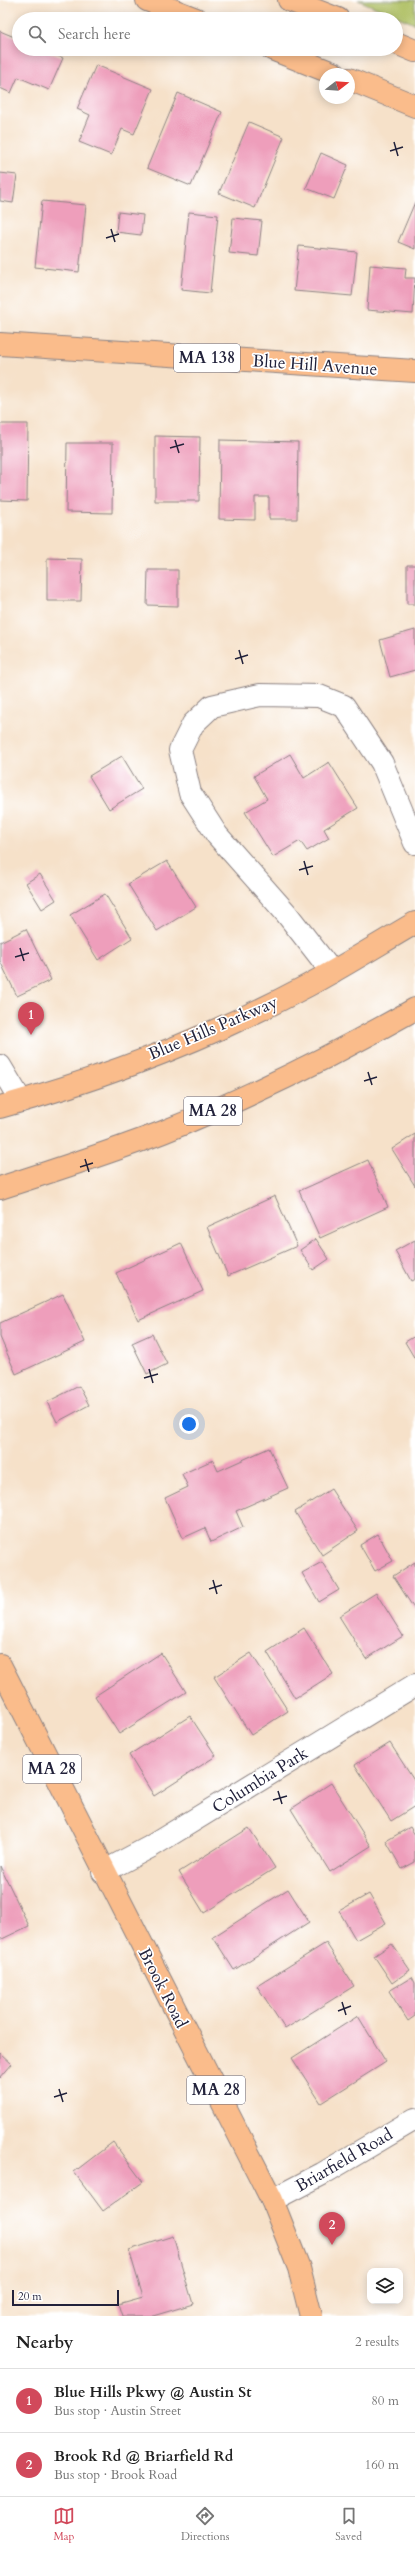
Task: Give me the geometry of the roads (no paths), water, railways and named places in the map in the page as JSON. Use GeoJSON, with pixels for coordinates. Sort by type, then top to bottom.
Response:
{"type":"FeatureCollection","features":[{"type":"Feature","properties":{"kind":"main road"},"geometry":{"type":"LineString","coordinates":[[148,0],[178,12]]}},
{"type":"Feature","properties":{"kind":"main road"},"geometry":{"type":"LineString","coordinates":[[289,0],[320,12]]}},
{"type":"Feature","properties":{"kind":"main road"},"geometry":{"type":"LineString","coordinates":[[403,46],[415,51]]}},
{"type":"Feature","properties":{"kind":"main road"},"geometry":{"type":"LineString","coordinates":[[290,56],[321,68]]}},
{"type":"Feature","properties":{"kind":"main road"},"geometry":{"type":"LineString","coordinates":[[355,81],[415,106]]}},
{"type":"Feature","properties":{"kind":"main road","name":"Blue Hill Avenue"},"geometry":{"type":"LineString","coordinates":[[0,344],[415,371]]}},
{"type":"Feature","properties":{"kind":"main road","name":"Blue Hills Parkway"},"geometry":{"type":"LineString","coordinates":[[0,1107],[129,1064],[248,1015],[332,972],[415,923]]}},
{"type":"Feature","properties":{"kind":"main road","name":"MA 28"},"geometry":{"type":"LineString","coordinates":[[0,1188],[100,1155],[221,1107],[340,1051],[415,1009]]}},
{"type":"Feature","properties":{"kind":"main road","name":"Brook Road"},"geometry":{"type":"LineString","coordinates":[[0,1665],[103,1872],[272,2200],[299,2268],[312,2316]]}},
{"type":"Feature","properties":{"kind":"street"},"geometry":{"type":"LineString","coordinates":[[332,972],[286,913],[217,835],[190,793],[180,750],[193,724],[212,706],[260,695],[319,696],[344,706],[382,763],[415,843]]}},
{"type":"Feature","properties":{"kind":"street"},"geometry":{"type":"LineString","coordinates":[[0,1066],[21,1101]]}},
{"type":"Feature","properties":{"kind":"street","name":"Columbia Park"},"geometry":{"type":"LineString","coordinates":[[103,1872],[150,1847],[415,1685]]}},
{"type":"Feature","properties":{"kind":"street","name":"Briarfield Road"},"geometry":{"type":"LineString","coordinates":[[272,2200],[322,2174],[415,2118]]}},
{"type":"Feature","properties":{"kind":"place","name":"Blue Hills Pkwy @ Austin St"},"geometry":{"type":"Point","coordinates":[31,1035]}},
{"type":"Feature","properties":{"kind":"place","name":"Brook Rd @ Briarfield Rd"},"geometry":{"type":"Point","coordinates":[332,2245]}}]}
